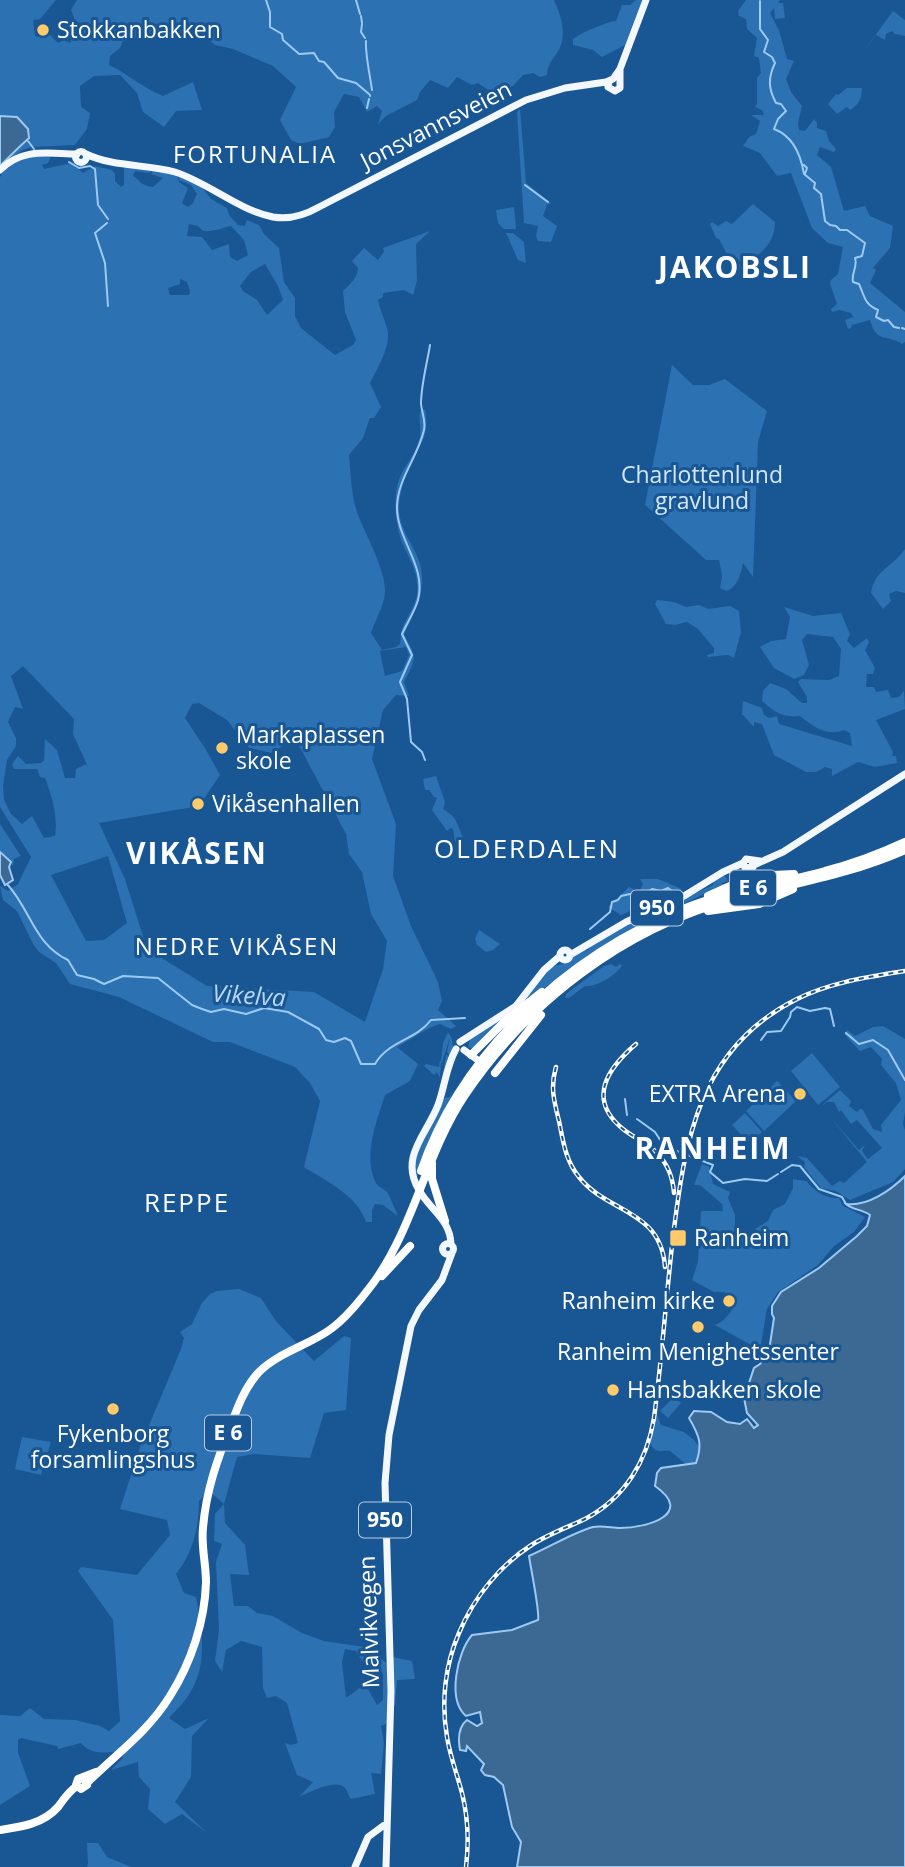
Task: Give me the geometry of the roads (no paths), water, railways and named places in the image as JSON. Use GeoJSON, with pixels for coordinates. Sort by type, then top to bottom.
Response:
{"type":"FeatureCollection","features":[{"type":"Feature","properties":{"kind":"highway","name":"E 6"},"geometry":{"type":"LineString","coordinates":[[324,1332],[362,1292],[390,1252],[435,1135],[464,1086],[505,1035],[571,974],[630,934],[694,908],[733,893],[854,862],[905,842]]}},
{"type":"Feature","properties":{"kind":"highway","name":"E 6"},"geometry":{"type":"LineString","coordinates":[[367,1290],[399,1240],[435,1149],[462,1100],[488,1063],[523,1025],[559,992],[627,943],[694,908],[760,904],[804,883],[858,869],[905,850]]}},
{"type":"Feature","properties":{"kind":"highway","name":"E 6"},"geometry":{"type":"LineString","coordinates":[[694,908],[701,899],[752,877],[814,874]]}},
{"type":"Feature","properties":{"kind":"highway","name":"E 6"},"geometry":{"type":"LineString","coordinates":[[464,1050],[571,974]]}},
{"type":"Feature","properties":{"kind":"highway","name":"E 6"},"geometry":{"type":"LineString","coordinates":[[493,1072],[559,992]]}},
{"type":"Feature","properties":{"kind":"highway","name":"E 6"},"geometry":{"type":"LineString","coordinates":[[435,1149],[432,1179],[445,1221]]}},
{"type":"Feature","properties":{"kind":"highway","name":"E 6"},"geometry":{"type":"LineString","coordinates":[[0,1830],[27,1825],[44,1818],[77,1786],[78,1779],[85,1781],[98,1771],[131,1744],[152,1721],[176,1686],[199,1630],[205,1595],[202,1532],[208,1491],[214,1469],[246,1391],[269,1363],[324,1332],[347,1313],[410,1246]]}},
{"type":"Feature","properties":{"kind":"main road","name":"Jonsvannsveien"},"geometry":{"type":"LineString","coordinates":[[0,170],[23,155],[37,152],[77,157],[82,152],[86,157],[176,173],[264,214],[293,217],[319,207],[526,100],[565,88],[612,82],[648,0]]}},
{"type":"Feature","properties":{"kind":"main road","name":"950"},"geometry":{"type":"LineString","coordinates":[[445,1221],[416,1185],[412,1172],[414,1149],[436,1109],[452,1057],[464,1050],[469,1037],[480,1027],[516,1006],[541,973],[563,957],[626,922],[689,894],[723,872],[742,865],[747,858],[755,862],[783,852],[905,774]]}},
{"type":"Feature","properties":{"kind":"main road"},"geometry":{"type":"LineString","coordinates":[[464,1050],[493,1072]]}},
{"type":"Feature","properties":{"kind":"main road","name":"Malvikvegen"},"geometry":{"type":"LineString","coordinates":[[386,1867],[391,1690],[384,1505],[388,1448],[409,1331],[419,1310],[442,1280],[448,1249],[445,1221]]}},
{"type":"Feature","properties":{"kind":"main road"},"geometry":{"type":"LineString","coordinates":[[355,1867],[367,1839],[376,1829],[387,1826]]}},
{"type":"Feature","properties":{"kind":"waterway"},"geometry":{"type":"LineString","coordinates":[[266,0],[270,12],[270,27],[282,34],[283,40],[298,53]]}},
{"type":"Feature","properties":{"kind":"waterway"},"geometry":{"type":"LineString","coordinates":[[356,0],[360,14]]}},
{"type":"Feature","properties":{"kind":"waterway"},"geometry":{"type":"LineString","coordinates":[[760,1],[760,29],[768,40],[764,52],[772,57],[775,63],[770,78],[771,93],[776,103],[781,104],[786,111],[778,119],[774,129],[791,142],[801,160],[804,174],[815,183],[814,188],[821,194],[825,221],[840,230],[847,230],[865,243],[862,256],[855,258],[853,282],[859,284],[867,303],[878,310],[876,317],[888,320],[894,327],[899,328]]}},
{"type":"Feature","properties":{"kind":"waterway"},"geometry":{"type":"LineString","coordinates":[[361,16],[362,23]]}},
{"type":"Feature","properties":{"kind":"waterway"},"geometry":{"type":"LineString","coordinates":[[362,24],[361,32],[365,38]]}},
{"type":"Feature","properties":{"kind":"waterway"},"geometry":{"type":"LineString","coordinates":[[366,41],[372,90]]}},
{"type":"Feature","properties":{"kind":"waterway"},"geometry":{"type":"LineString","coordinates":[[299,54],[314,53],[338,78],[356,83],[369,94]]}},
{"type":"Feature","properties":{"kind":"waterway"},"geometry":{"type":"LineString","coordinates":[[367,108],[369,99]]}},
{"type":"Feature","properties":{"kind":"waterway"},"geometry":{"type":"LineString","coordinates":[[28,141],[34,149]]}},
{"type":"Feature","properties":{"kind":"waterway"},"geometry":{"type":"LineString","coordinates":[[69,162],[79,168],[90,166],[95,169],[98,205],[108,219]]}},
{"type":"Feature","properties":{"kind":"waterway"},"geometry":{"type":"LineString","coordinates":[[804,165],[807,168],[805,174]]}},
{"type":"Feature","properties":{"kind":"waterway"},"geometry":{"type":"LineString","coordinates":[[525,185],[548,202]]}},
{"type":"Feature","properties":{"kind":"waterway"},"geometry":{"type":"LineString","coordinates":[[107,223],[95,233],[105,263],[108,306]]}},
{"type":"Feature","properties":{"kind":"waterway"},"geometry":{"type":"LineString","coordinates":[[425,760],[422,752],[411,742],[407,699],[400,682],[412,655],[402,634],[417,604],[420,588],[415,564],[401,530],[397,506],[404,477],[424,430],[421,397],[430,345]]}},
{"type":"Feature","properties":{"kind":"waterway","name":"Vikelva"},"geometry":{"type":"LineString","coordinates":[[7,884],[40,936],[68,960],[77,975],[104,984],[123,976],[158,978],[192,1005],[211,1012],[224,1009],[246,1014],[264,1008],[288,1012],[319,1029],[326,1040],[334,1042],[345,1038],[351,1041],[361,1064],[375,1064],[387,1050],[418,1032],[431,1020],[465,1018]]}},
{"type":"Feature","properties":{"kind":"waterway"},"geometry":{"type":"LineString","coordinates":[[590,929],[610,912],[612,902],[621,896],[641,896],[652,889],[661,891],[668,888],[675,893]]}},
{"type":"Feature","properties":{"kind":"waterway"},"geometry":{"type":"LineString","coordinates":[[761,1040],[767,1032],[781,1031],[791,1012],[797,1007],[810,1011],[830,1009],[834,1026]]}},
{"type":"Feature","properties":{"kind":"waterway"},"geometry":{"type":"LineString","coordinates":[[846,1033],[859,1044],[873,1040],[888,1050],[905,1080]]}},
{"type":"Feature","properties":{"kind":"waterway","name":"Vikelva"},"geometry":{"type":"LineString","coordinates":[[625,1099],[627,1115]]}},
{"type":"Feature","properties":{"kind":"waterway","name":"Vikelva"},"geometry":{"type":"LineString","coordinates":[[637,1119],[655,1132],[664,1146],[713,1165],[710,1172],[723,1183],[745,1179],[767,1181],[778,1174]]}},
{"type":"Feature","properties":{"kind":"waterway","name":"Vikelva"},"geometry":{"type":"LineString","coordinates":[[781,1172],[792,1165],[800,1166],[819,1189],[842,1197],[846,1204]]}},
{"type":"Feature","properties":{"kind":"railway"},"geometry":{"type":"LineString","coordinates":[[466,1867],[466,1811],[448,1744],[444,1710],[447,1671],[454,1645],[472,1607],[499,1572],[533,1544],[585,1519],[612,1500],[623,1489],[640,1463],[654,1418],[673,1237],[684,1165],[703,1100],[718,1070],[738,1043],[764,1019],[797,999],[823,988],[905,971]]}},
{"type":"Feature","properties":{"kind":"railway"},"geometry":{"type":"LineString","coordinates":[[636,1044],[610,1074],[603,1095],[605,1106],[623,1129],[662,1158],[674,1193]]}},
{"type":"Feature","properties":{"kind":"railway"},"geometry":{"type":"LineString","coordinates":[[556,1067],[553,1081],[554,1100],[563,1143],[571,1164],[591,1189],[631,1214],[654,1234],[661,1248],[665,1267]]}},
{"type":"Feature","properties":{"kind":"place","name":"Stokkanbakken"},"geometry":{"type":"Point","coordinates":[43,30]}},
{"type":"Feature","properties":{"kind":"place","name":"Markaplassen skole"},"geometry":{"type":"Point","coordinates":[222,748]}},
{"type":"Feature","properties":{"kind":"place","name":"Vikåsenhallen"},"geometry":{"type":"Point","coordinates":[198,804]}},
{"type":"Feature","properties":{"kind":"place","name":"EXTRA Arena"},"geometry":{"type":"Point","coordinates":[800,1094]}},
{"type":"Feature","properties":{"kind":"place","name":"Ranheim"},"geometry":{"type":"Point","coordinates":[678,1238]}},
{"type":"Feature","properties":{"kind":"place","name":"Ranheim kirke"},"geometry":{"type":"Point","coordinates":[729,1301]}},
{"type":"Feature","properties":{"kind":"place","name":"Ranheim Menighetssenter"},"geometry":{"type":"Point","coordinates":[698,1327]}},
{"type":"Feature","properties":{"kind":"place","name":"Hansbakken skole"},"geometry":{"type":"Point","coordinates":[613,1390]}},
{"type":"Feature","properties":{"kind":"place","name":"Fykenborg forsamlingshus"},"geometry":{"type":"Point","coordinates":[113,1409]}},
{"type":"Feature","properties":{"kind":"district","name":"FORTUNALIA"},"geometry":{"type":"Point","coordinates":[255,155]}},
{"type":"Feature","properties":{"kind":"district","name":"JAKOBSLI"},"geometry":{"type":"Point","coordinates":[735,268]}},
{"type":"Feature","properties":{"kind":"district","name":"OLDERDALEN"},"geometry":{"type":"Point","coordinates":[527,849]}},
{"type":"Feature","properties":{"kind":"district","name":"VIKÅSEN"},"geometry":{"type":"Point","coordinates":[197,854]}},
{"type":"Feature","properties":{"kind":"district","name":"NEDRE VIKÅSEN"},"geometry":{"type":"Point","coordinates":[237,947]}},
{"type":"Feature","properties":{"kind":"district","name":"RANHEIM"},"geometry":{"type":"Point","coordinates":[713,1149]}},
{"type":"Feature","properties":{"kind":"district","name":"REPPE"},"geometry":{"type":"Point","coordinates":[187,1203]}},
{"type":"Feature","properties":{"kind":"park label","name":"Charlottenlund gravlund"},"geometry":{"type":"Point","coordinates":[702,488]}}]}
